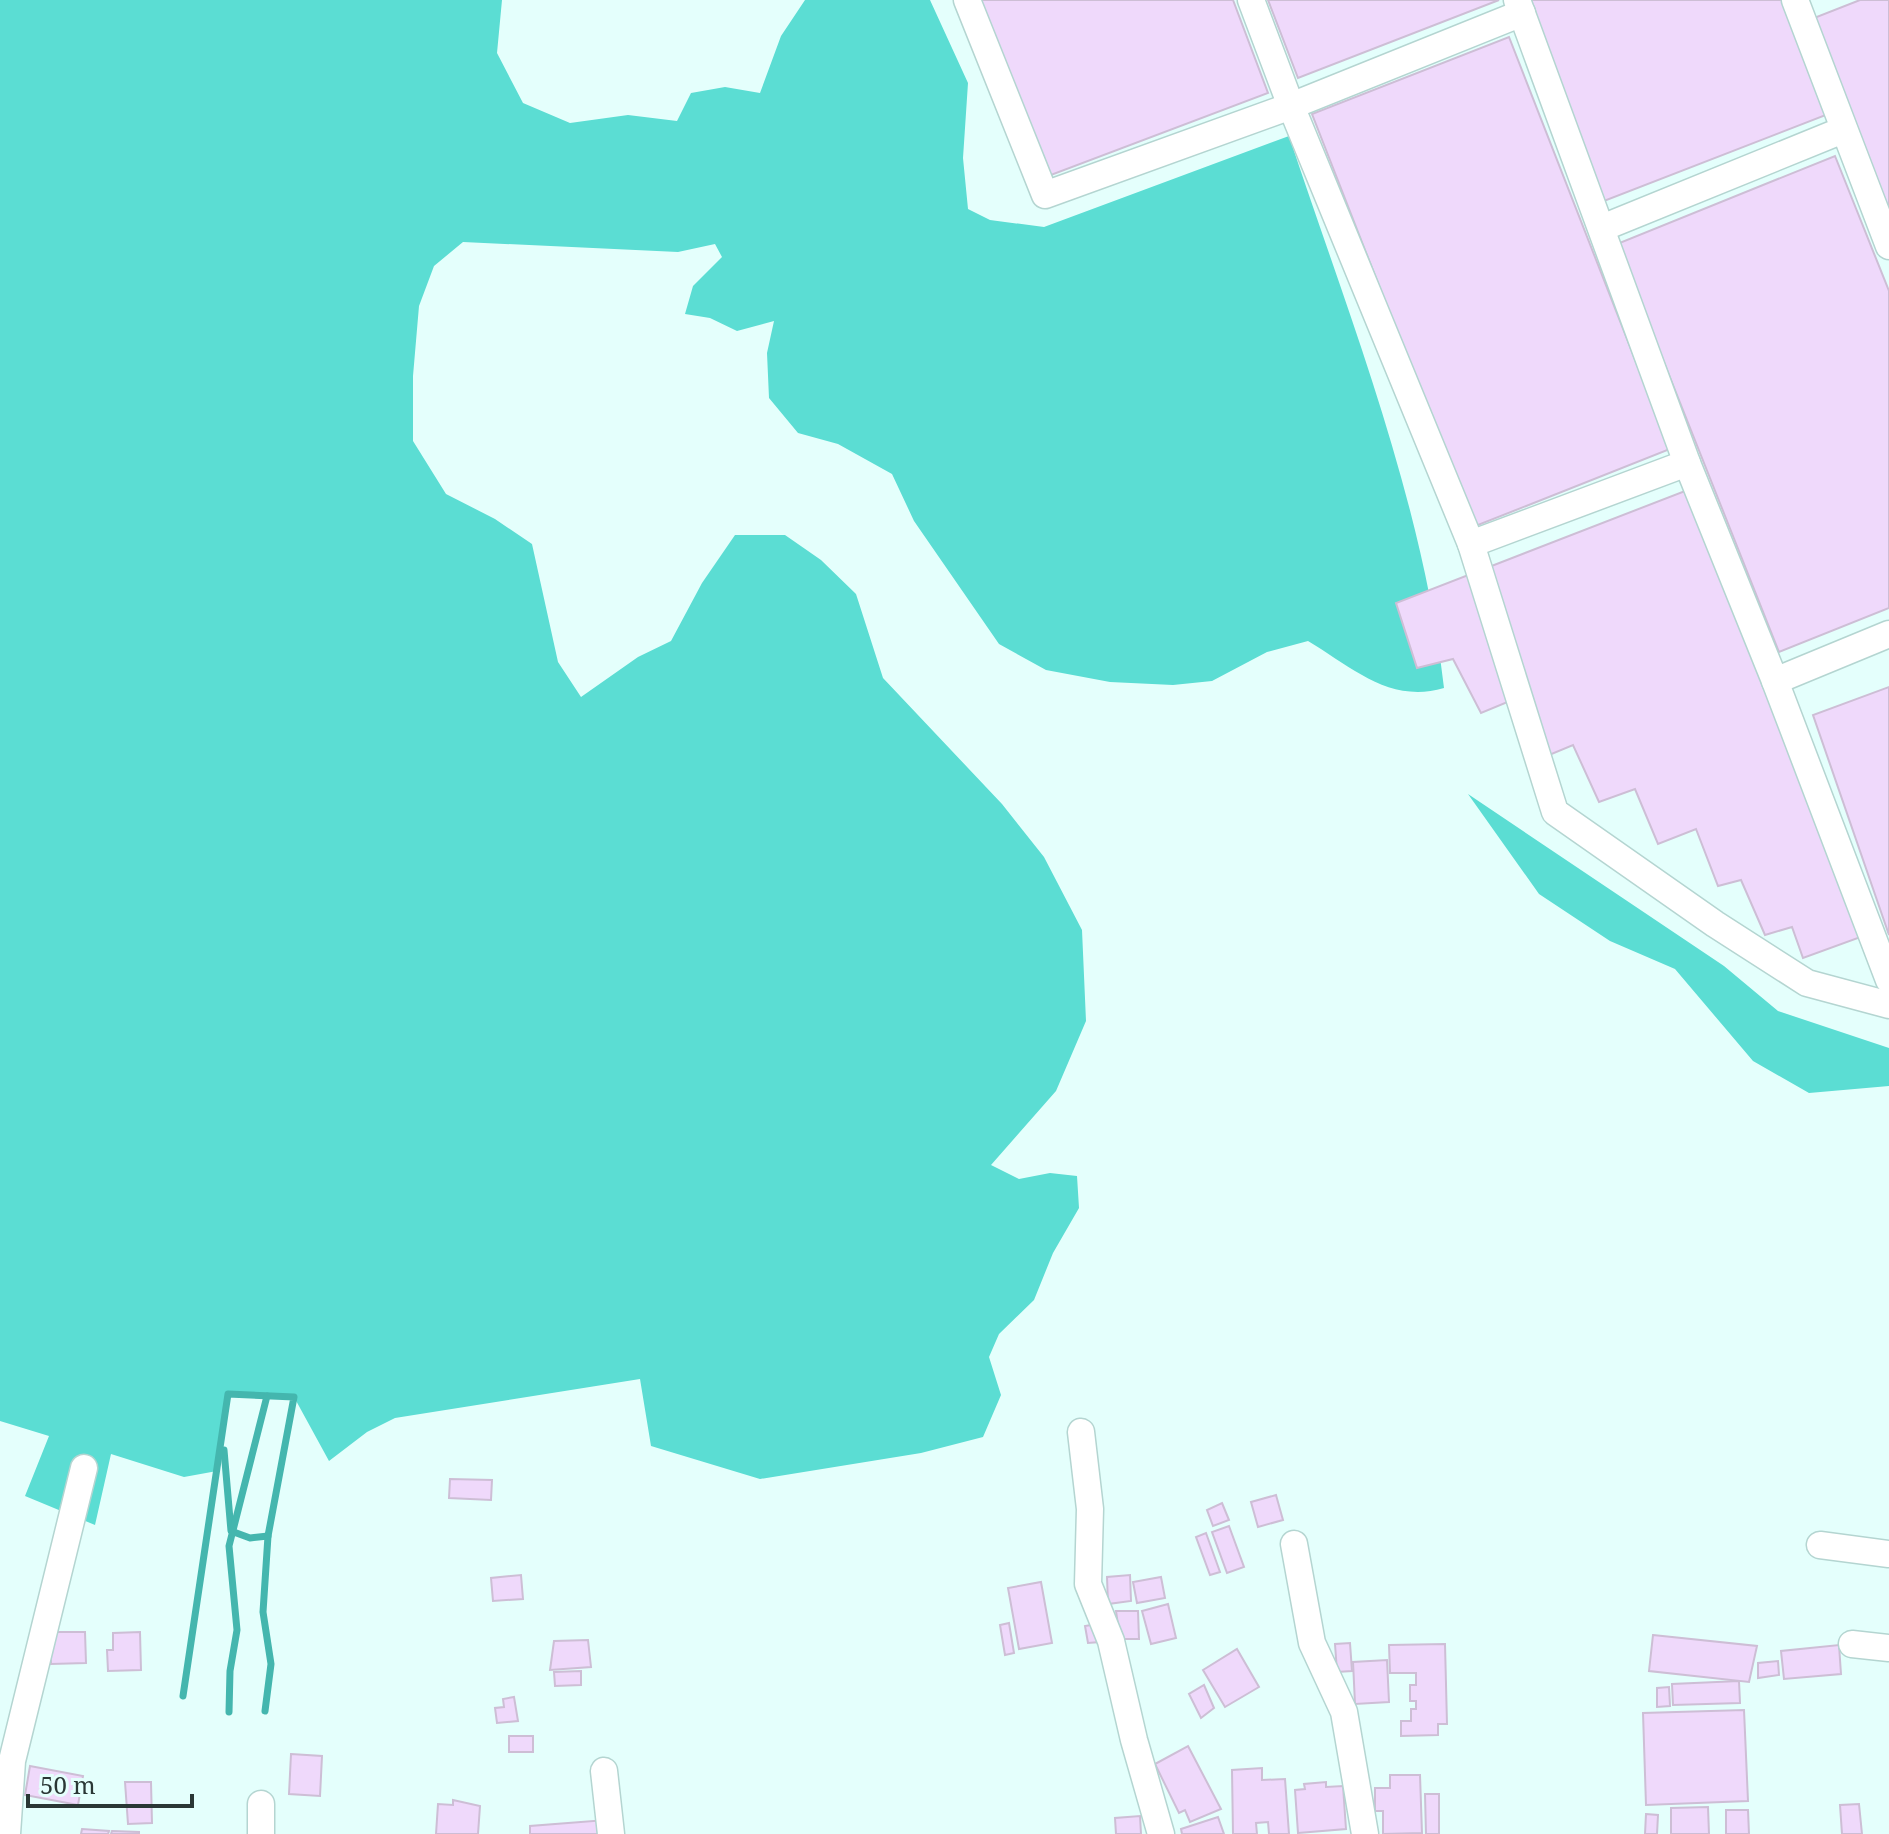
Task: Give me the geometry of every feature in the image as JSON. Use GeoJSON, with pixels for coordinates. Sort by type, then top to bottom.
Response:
{"type":"FeatureCollection","features":[{"type":"Feature","properties":{"kind":"street"},"geometry":{"type":"LineString","coordinates":[[967,0],[1045,195],[1291,106],[1519,7],[1687,463],[1775,681],[1889,980]]}},
{"type":"Feature","properties":{"kind":"street"},"geometry":{"type":"LineString","coordinates":[[1251,0],[1291,106],[1471,544],[1555,812],[1715,924],[1807,983],[1889,1005]]}},
{"type":"Feature","properties":{"kind":"street"},"geometry":{"type":"LineString","coordinates":[[1795,0],[1889,246]]}},
{"type":"Feature","properties":{"kind":"street"},"geometry":{"type":"LineString","coordinates":[[1602,228],[1843,130]]}},
{"type":"Feature","properties":{"kind":"street"},"geometry":{"type":"LineString","coordinates":[[1471,544],[1687,463]]}},
{"type":"Feature","properties":{"kind":"street"},"geometry":{"type":"LineString","coordinates":[[1775,681],[1889,634]]}},
{"type":"Feature","properties":{"kind":"street"},"geometry":{"type":"LineString","coordinates":[[1081,1432],[1090,1509],[1088,1584],[1111,1641],[1134,1740],[1161,1834]]}},
{"type":"Feature","properties":{"kind":"street"},"geometry":{"type":"LineString","coordinates":[[7,1834],[12,1761],[84,1468]]}},
{"type":"Feature","properties":{"kind":"street"},"geometry":{"type":"LineString","coordinates":[[1294,1544],[1312,1643],[1344,1712],[1365,1834]]}},
{"type":"Feature","properties":{"kind":"street"},"geometry":{"type":"LineString","coordinates":[[1820,1545],[1889,1554]]}},
{"type":"Feature","properties":{"kind":"street"},"geometry":{"type":"LineString","coordinates":[[1852,1644],[1889,1648]]}},
{"type":"Feature","properties":{"kind":"street"},"geometry":{"type":"LineString","coordinates":[[604,1771],[611,1834]]}},
{"type":"Feature","properties":{"kind":"street"},"geometry":{"type":"LineString","coordinates":[[261,1804],[261,1834]]}},
{"type":"Feature","properties":{"kind":"shaded area"},"geometry":{"type":"Polygon","coordinates":[[[0,0],[502,0],[497,53],[523,103],[570,123],[628,115],[677,121],[691,93],[725,87],[760,93],[781,36],[805,0],[930,0],[968,83],[963,158],[968,209],[990,220],[1044,227],[1289,136],[1359,340],[1401,477],[1419,547],[1444,688],[1424,692],[1389,687],[1357,672],[1308,641],[1267,652],[1212,681],[1173,685],[1110,682],[1046,670],[999,644],[914,521],[892,474],[838,444],[798,433],[769,398],[767,353],[774,321],[737,331],[710,318],[685,314],[693,286],[722,257],[715,244],[678,252],[463,242],[434,266],[419,306],[413,376],[413,441],[446,494],[495,519],[532,544],[558,662],[581,697],[638,657],[671,641],[702,583],[735,535],[785,535],[821,560],[856,594],[883,678],[1002,804],[1044,857],[1082,930],[1086,1021],[1056,1091],[991,1165],[1019,1179],[1050,1173],[1077,1176],[1079,1208],[1053,1253],[1034,1300],[999,1334],[989,1357],[1001,1395],[983,1437],[921,1453],[760,1479],[651,1446],[640,1379],[395,1418],[367,1432],[329,1461],[294,1397],[229,1394],[217,1471],[184,1477],[111,1454],[95,1525],[25,1496],[49,1436],[0,1421],[0,0]]]}},
{"type":"Feature","properties":{"kind":"shaded area"},"geometry":{"type":"Polygon","coordinates":[[[1468,794],[1724,966],[1778,1011],[1889,1048],[1889,1086],[1809,1093],[1753,1061],[1675,969],[1610,941],[1539,894],[1468,794]]]}},
{"type":"Feature","properties":{"kind":"building"},"geometry":{"type":"Polygon","coordinates":[[[976,0],[1233,0],[1268,93],[1043,178],[976,0]]]}},
{"type":"Feature","properties":{"kind":"building"},"geometry":{"type":"Polygon","coordinates":[[[1268,0],[1499,0],[1298,78],[1268,0]]]}},
{"type":"Feature","properties":{"kind":"building"},"geometry":{"type":"Polygon","coordinates":[[[1528,0],[1787,0],[1831,113],[1604,201],[1528,0]]]}},
{"type":"Feature","properties":{"kind":"building"},"geometry":{"type":"Polygon","coordinates":[[[1860,0],[1889,0],[1889,212],[1814,18],[1860,0]]]}},
{"type":"Feature","properties":{"kind":"building"},"geometry":{"type":"Polygon","coordinates":[[[1509,37],[1670,449],[1473,527],[1312,114],[1509,37]]]}},
{"type":"Feature","properties":{"kind":"building"},"geometry":{"type":"Polygon","coordinates":[[[1835,156],[1889,291],[1889,608],[1779,652],[1617,244],[1835,156]]]}},
{"type":"Feature","properties":{"kind":"building"},"geometry":{"type":"Polygon","coordinates":[[[1685,491],[1869,934],[1803,958],[1792,927],[1765,935],[1741,880],[1718,886],[1696,829],[1658,844],[1635,789],[1599,802],[1573,745],[1542,758],[1517,698],[1481,713],[1453,659],[1417,668],[1396,603],[1685,491]]]}},
{"type":"Feature","properties":{"kind":"building"},"geometry":{"type":"Polygon","coordinates":[[[1889,687],[1889,935],[1813,715],[1889,687]]]}},
{"type":"Feature","properties":{"kind":"building"},"geometry":{"type":"Polygon","coordinates":[[[450,1479],[492,1480],[491,1500],[449,1498],[450,1479]]]}},
{"type":"Feature","properties":{"kind":"building"},"geometry":{"type":"Polygon","coordinates":[[[1276,1495],[1283,1520],[1258,1527],[1251,1502],[1276,1495]]]}},
{"type":"Feature","properties":{"kind":"building"},"geometry":{"type":"Polygon","coordinates":[[[1222,1503],[1229,1520],[1213,1526],[1207,1510],[1222,1503]]]}},
{"type":"Feature","properties":{"kind":"building"},"geometry":{"type":"Polygon","coordinates":[[[1229,1526],[1244,1567],[1227,1573],[1212,1532],[1229,1526]]]}},
{"type":"Feature","properties":{"kind":"building"},"geometry":{"type":"Polygon","coordinates":[[[1206,1533],[1220,1572],[1210,1575],[1196,1537],[1206,1533]]]}},
{"type":"Feature","properties":{"kind":"building"},"geometry":{"type":"Polygon","coordinates":[[[521,1575],[523,1599],[493,1601],[491,1578],[521,1575]]]}},
{"type":"Feature","properties":{"kind":"building"},"geometry":{"type":"Polygon","coordinates":[[[1130,1575],[1131,1601],[1108,1604],[1107,1577],[1130,1575]]]}},
{"type":"Feature","properties":{"kind":"building"},"geometry":{"type":"Polygon","coordinates":[[[1161,1577],[1165,1598],[1137,1603],[1133,1582],[1161,1577]]]}},
{"type":"Feature","properties":{"kind":"building"},"geometry":{"type":"Polygon","coordinates":[[[1041,1582],[1052,1643],[1019,1649],[1008,1588],[1041,1582]]]}},
{"type":"Feature","properties":{"kind":"building"},"geometry":{"type":"Polygon","coordinates":[[[1168,1604],[1176,1638],[1151,1644],[1142,1611],[1168,1604]]]}},
{"type":"Feature","properties":{"kind":"building"},"geometry":{"type":"Polygon","coordinates":[[[1116,1611],[1138,1611],[1139,1639],[1120,1639],[1116,1611]]]}},
{"type":"Feature","properties":{"kind":"building"},"geometry":{"type":"Polygon","coordinates":[[[1009,1623],[1014,1653],[1005,1655],[1000,1625],[1009,1623]]]}},
{"type":"Feature","properties":{"kind":"building"},"geometry":{"type":"Polygon","coordinates":[[[1097,1624],[1100,1642],[1088,1643],[1085,1626],[1097,1624]]]}},
{"type":"Feature","properties":{"kind":"building"},"geometry":{"type":"Polygon","coordinates":[[[50,1632],[85,1632],[86,1663],[51,1664],[50,1632]]]}},
{"type":"Feature","properties":{"kind":"building"},"geometry":{"type":"Polygon","coordinates":[[[140,1632],[141,1670],[108,1671],[107,1650],[113,1650],[113,1633],[140,1632]]]}},
{"type":"Feature","properties":{"kind":"building"},"geometry":{"type":"Polygon","coordinates":[[[1653,1635],[1757,1646],[1749,1682],[1649,1671],[1653,1635]]]}},
{"type":"Feature","properties":{"kind":"building"},"geometry":{"type":"Polygon","coordinates":[[[588,1640],[591,1667],[550,1670],[554,1641],[588,1640]]]}},
{"type":"Feature","properties":{"kind":"building"},"geometry":{"type":"Polygon","coordinates":[[[1350,1643],[1352,1671],[1337,1672],[1335,1644],[1350,1643]]]}},
{"type":"Feature","properties":{"kind":"building"},"geometry":{"type":"Polygon","coordinates":[[[1445,1644],[1447,1724],[1438,1724],[1438,1735],[1401,1736],[1401,1721],[1411,1721],[1411,1709],[1416,1709],[1416,1701],[1410,1701],[1410,1685],[1416,1685],[1416,1673],[1390,1673],[1389,1645],[1445,1644]]]}},
{"type":"Feature","properties":{"kind":"building"},"geometry":{"type":"Polygon","coordinates":[[[1839,1645],[1841,1674],[1784,1679],[1781,1651],[1839,1645]]]}},
{"type":"Feature","properties":{"kind":"building"},"geometry":{"type":"Polygon","coordinates":[[[1237,1649],[1259,1687],[1225,1707],[1203,1670],[1237,1649]]]}},
{"type":"Feature","properties":{"kind":"building"},"geometry":{"type":"Polygon","coordinates":[[[1387,1660],[1389,1702],[1355,1704],[1353,1662],[1387,1660]]]}},
{"type":"Feature","properties":{"kind":"building"},"geometry":{"type":"Polygon","coordinates":[[[1778,1661],[1779,1675],[1758,1678],[1758,1663],[1778,1661]]]}},
{"type":"Feature","properties":{"kind":"building"},"geometry":{"type":"Polygon","coordinates":[[[581,1671],[581,1685],[555,1686],[554,1672],[581,1671]]]}},
{"type":"Feature","properties":{"kind":"building"},"geometry":{"type":"Polygon","coordinates":[[[1739,1681],[1740,1703],[1673,1705],[1672,1684],[1739,1681]]]}},
{"type":"Feature","properties":{"kind":"building"},"geometry":{"type":"Polygon","coordinates":[[[1204,1685],[1214,1708],[1201,1718],[1189,1694],[1204,1685]]]}},
{"type":"Feature","properties":{"kind":"building"},"geometry":{"type":"Polygon","coordinates":[[[1669,1687],[1670,1706],[1657,1707],[1657,1688],[1669,1687]]]}},
{"type":"Feature","properties":{"kind":"building"},"geometry":{"type":"Polygon","coordinates":[[[514,1697],[518,1721],[497,1723],[495,1708],[504,1707],[503,1699],[514,1697]]]}},
{"type":"Feature","properties":{"kind":"building"},"geometry":{"type":"Polygon","coordinates":[[[1744,1710],[1748,1801],[1646,1805],[1643,1713],[1744,1710]]]}},
{"type":"Feature","properties":{"kind":"building"},"geometry":{"type":"Polygon","coordinates":[[[509,1736],[533,1736],[533,1752],[509,1752],[509,1736]]]}},
{"type":"Feature","properties":{"kind":"building"},"geometry":{"type":"Polygon","coordinates":[[[1188,1746],[1221,1809],[1190,1822],[1185,1810],[1179,1813],[1155,1764],[1188,1746]]]}},
{"type":"Feature","properties":{"kind":"building"},"geometry":{"type":"Polygon","coordinates":[[[291,1754],[322,1756],[320,1796],[289,1794],[291,1754]]]}},
{"type":"Feature","properties":{"kind":"building"},"geometry":{"type":"Polygon","coordinates":[[[30,1766],[83,1776],[78,1805],[25,1795],[30,1766]]]}},
{"type":"Feature","properties":{"kind":"building"},"geometry":{"type":"Polygon","coordinates":[[[1262,1768],[1262,1780],[1285,1779],[1289,1834],[1269,1834],[1268,1822],[1256,1823],[1257,1834],[1233,1834],[1232,1770],[1262,1768]]]}},
{"type":"Feature","properties":{"kind":"building"},"geometry":{"type":"Polygon","coordinates":[[[1390,1775],[1420,1775],[1422,1833],[1383,1834],[1383,1811],[1375,1811],[1375,1788],[1390,1788],[1390,1775]]]}},
{"type":"Feature","properties":{"kind":"building"},"geometry":{"type":"Polygon","coordinates":[[[125,1782],[151,1782],[152,1823],[128,1824],[125,1782]]]}},
{"type":"Feature","properties":{"kind":"building"},"geometry":{"type":"Polygon","coordinates":[[[1326,1782],[1326,1787],[1343,1786],[1346,1829],[1298,1833],[1295,1790],[1305,1789],[1304,1784],[1326,1782]]]}},
{"type":"Feature","properties":{"kind":"building"},"geometry":{"type":"Polygon","coordinates":[[[1425,1794],[1439,1794],[1439,1834],[1426,1834],[1425,1794]]]}},
{"type":"Feature","properties":{"kind":"building"},"geometry":{"type":"Polygon","coordinates":[[[453,1800],[480,1806],[478,1834],[436,1834],[438,1804],[453,1805],[453,1800]]]}},
{"type":"Feature","properties":{"kind":"building"},"geometry":{"type":"Polygon","coordinates":[[[1859,1804],[1862,1834],[1842,1834],[1840,1805],[1859,1804]]]}},
{"type":"Feature","properties":{"kind":"building"},"geometry":{"type":"Polygon","coordinates":[[[1708,1807],[1709,1834],[1671,1834],[1671,1808],[1708,1807]]]}},
{"type":"Feature","properties":{"kind":"building"},"geometry":{"type":"Polygon","coordinates":[[[1726,1810],[1748,1810],[1749,1834],[1726,1834],[1726,1810]]]}},
{"type":"Feature","properties":{"kind":"building"},"geometry":{"type":"Polygon","coordinates":[[[1646,1814],[1658,1815],[1657,1834],[1645,1834],[1646,1814]]]}},
{"type":"Feature","properties":{"kind":"building"},"geometry":{"type":"Polygon","coordinates":[[[1140,1816],[1141,1834],[1116,1834],[1115,1818],[1140,1816]]]}},
{"type":"Feature","properties":{"kind":"building"},"geometry":{"type":"Polygon","coordinates":[[[1218,1817],[1224,1834],[1182,1834],[1181,1829],[1218,1817]]]}},
{"type":"Feature","properties":{"kind":"building"},"geometry":{"type":"Polygon","coordinates":[[[606,1820],[607,1834],[530,1834],[530,1826],[606,1820]]]}},
{"type":"Feature","properties":{"kind":"building"},"geometry":{"type":"Polygon","coordinates":[[[82,1829],[109,1831],[108,1834],[81,1834],[82,1829]]]}},
{"type":"Feature","properties":{"kind":"building"},"geometry":{"type":"Polygon","coordinates":[[[112,1831],[139,1832],[139,1834],[111,1834],[112,1831]]]}},
{"type":"Feature","properties":{"kind":"waterway"},"geometry":{"type":"LineString","coordinates":[[183,1696],[228,1394],[294,1397],[268,1536],[263,1612],[271,1664],[265,1711]]}},
{"type":"Feature","properties":{"kind":"waterway"},"geometry":{"type":"LineString","coordinates":[[229,1712],[230,1671],[237,1630],[229,1546],[267,1396]]}},
{"type":"Feature","properties":{"kind":"waterway"},"geometry":{"type":"LineString","coordinates":[[224,1450],[231,1531],[250,1538],[268,1536]]}}]}
